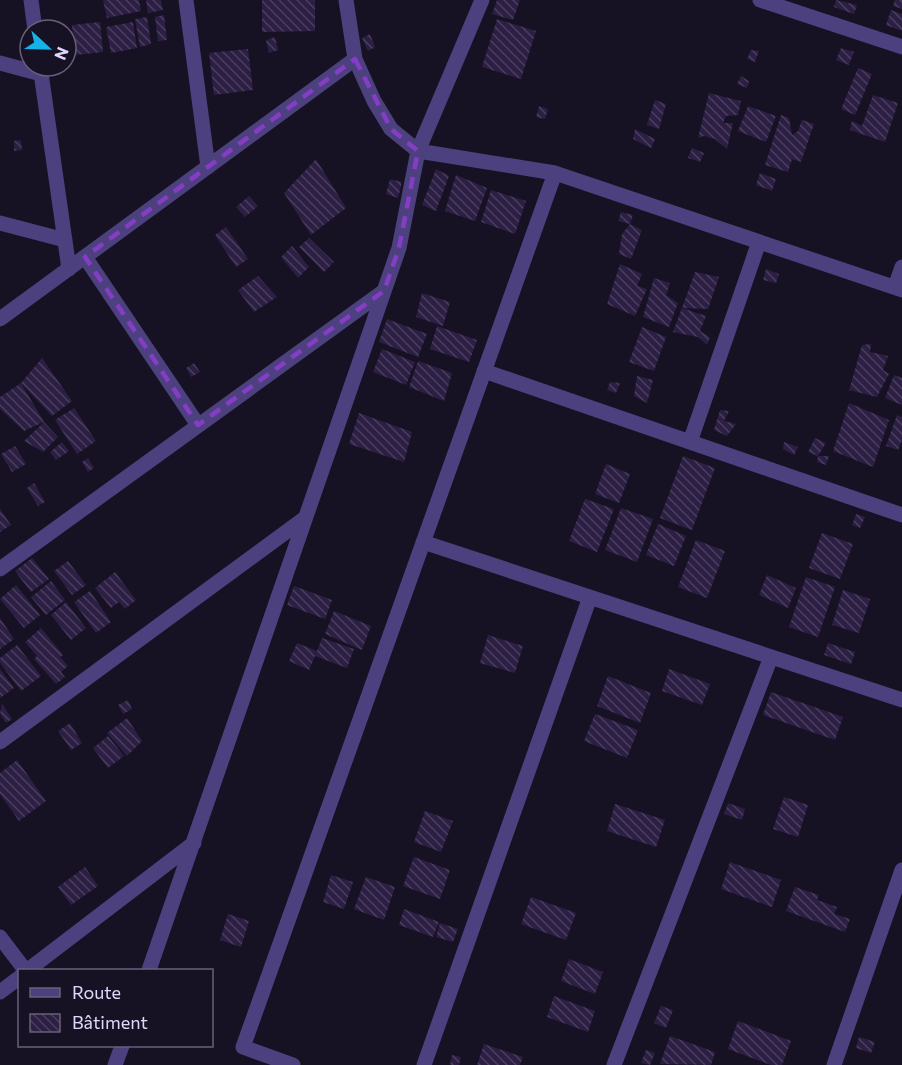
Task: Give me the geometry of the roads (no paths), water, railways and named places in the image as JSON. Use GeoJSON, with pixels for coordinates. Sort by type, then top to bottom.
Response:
{"type":"FeatureCollection","features":[{"type":"Feature","properties":{"kind":"street"},"geometry":{"type":"LineString","coordinates":[[31,0],[33,18]]}},
{"type":"Feature","properties":{"kind":"street"},"geometry":{"type":"LineString","coordinates":[[186,0],[208,167]]}},
{"type":"Feature","properties":{"kind":"street"},"geometry":{"type":"LineString","coordinates":[[346,0],[355,59],[374,101],[391,129],[418,151],[555,173],[899,288],[902,267]]}},
{"type":"Feature","properties":{"kind":"street"},"geometry":{"type":"LineString","coordinates":[[149,969],[399,248],[418,151],[482,0]]}},
{"type":"Feature","properties":{"kind":"street"},"geometry":{"type":"LineString","coordinates":[[760,0],[902,47]]}},
{"type":"Feature","properties":{"kind":"street"},"geometry":{"type":"LineString","coordinates":[[0,319],[355,59]]}},
{"type":"Feature","properties":{"kind":"street"},"geometry":{"type":"LineString","coordinates":[[0,63],[18,66]]}},
{"type":"Feature","properties":{"kind":"street"},"geometry":{"type":"LineString","coordinates":[[42,78],[69,269]]}},
{"type":"Feature","properties":{"kind":"street"},"geometry":{"type":"LineString","coordinates":[[293,1065],[243,1047],[555,173]]}},
{"type":"Feature","properties":{"kind":"street"},"geometry":{"type":"LineString","coordinates":[[0,223],[65,240]]}},
{"type":"Feature","properties":{"kind":"street"},"geometry":{"type":"LineString","coordinates":[[690,442],[759,242]]}},
{"type":"Feature","properties":{"kind":"street"},"geometry":{"type":"LineString","coordinates":[[85,256],[198,425]]}},
{"type":"Feature","properties":{"kind":"street"},"geometry":{"type":"LineString","coordinates":[[0,569],[384,291]]}},
{"type":"Feature","properties":{"kind":"street"},"geometry":{"type":"LineString","coordinates":[[484,371],[902,515]]}},
{"type":"Feature","properties":{"kind":"street"},"geometry":{"type":"LineString","coordinates":[[0,742],[305,518]]}},
{"type":"Feature","properties":{"kind":"street"},"geometry":{"type":"LineString","coordinates":[[423,542],[902,700]]}},
{"type":"Feature","properties":{"kind":"street"},"geometry":{"type":"LineString","coordinates":[[424,1065],[590,597]]}},
{"type":"Feature","properties":{"kind":"street"},"geometry":{"type":"LineString","coordinates":[[614,1065],[771,657]]}},
{"type":"Feature","properties":{"kind":"street"},"geometry":{"type":"LineString","coordinates":[[27,969],[194,843]]}},
{"type":"Feature","properties":{"kind":"street"},"geometry":{"type":"LineString","coordinates":[[835,1065],[902,870]]}},
{"type":"Feature","properties":{"kind":"street"},"geometry":{"type":"LineString","coordinates":[[0,937],[25,969]]}},
{"type":"Feature","properties":{"kind":"street"},"geometry":{"type":"LineString","coordinates":[[0,992],[18,978]]}},
{"type":"Feature","properties":{"kind":"street"},"geometry":{"type":"LineString","coordinates":[[116,1065],[122,1047]]}}]}
